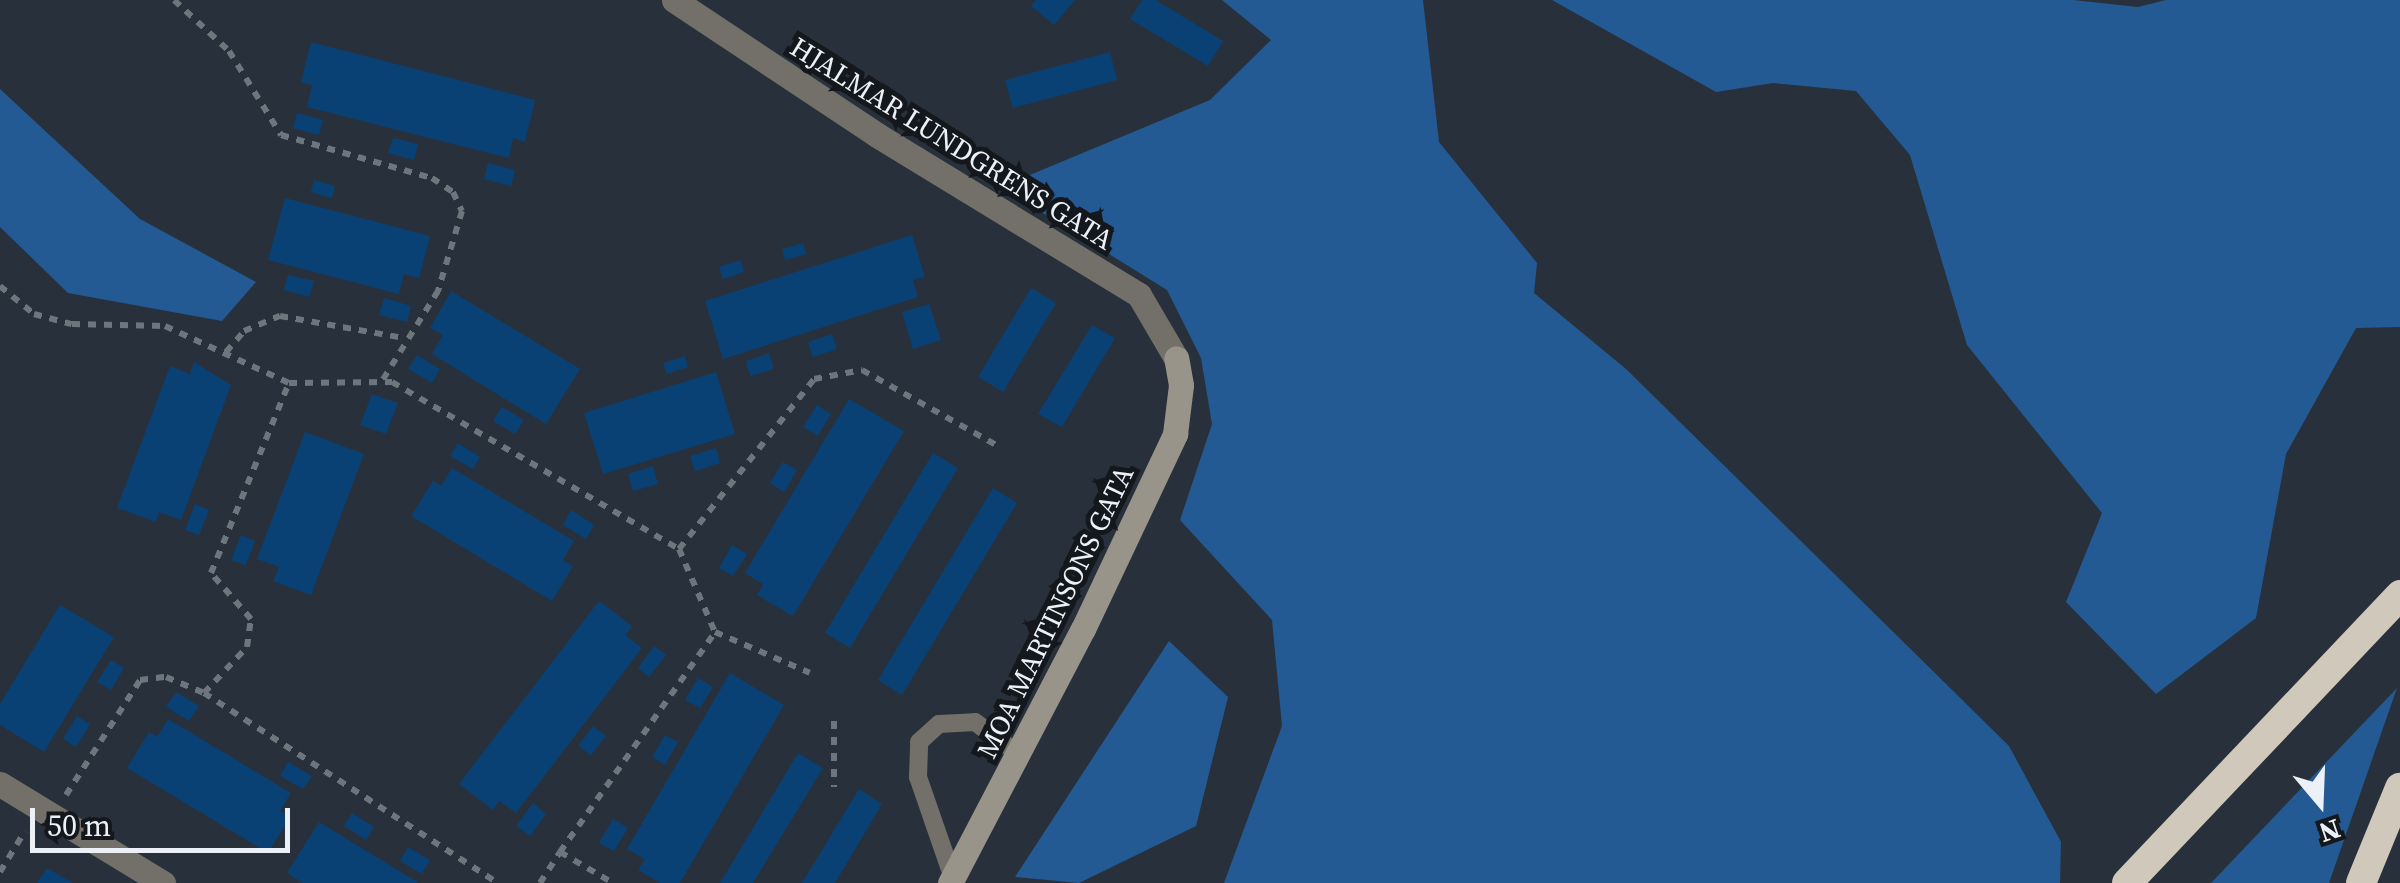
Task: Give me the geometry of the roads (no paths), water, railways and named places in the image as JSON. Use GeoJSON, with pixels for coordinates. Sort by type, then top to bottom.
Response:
{"type":"FeatureCollection","features":[{"type":"Feature","properties":{"kind":"highway"},"geometry":{"type":"LineString","coordinates":[[2127,883],[2400,595]]}},
{"type":"Feature","properties":{"kind":"highway"},"geometry":{"type":"LineString","coordinates":[[2360,883],[2400,788]]}},
{"type":"Feature","properties":{"kind":"street","name":"HJALMAR LUNDGRENS GATA"},"geometry":{"type":"LineString","coordinates":[[674,0],[877,135],[1139,295],[1176,358]]}},
{"type":"Feature","properties":{"kind":"street","name":"MOA MARTINSONS GATA"},"geometry":{"type":"LineString","coordinates":[[951,881],[1020,755],[1175,434],[1181,385],[1176,358]]}},
{"type":"Feature","properties":{"kind":"street"},"geometry":{"type":"LineString","coordinates":[[0,784],[162,883]]}},
{"type":"Feature","properties":{"kind":"lane"},"geometry":{"type":"LineString","coordinates":[[951,881],[918,777],[919,742],[939,724],[975,722],[1020,755]]}}]}
